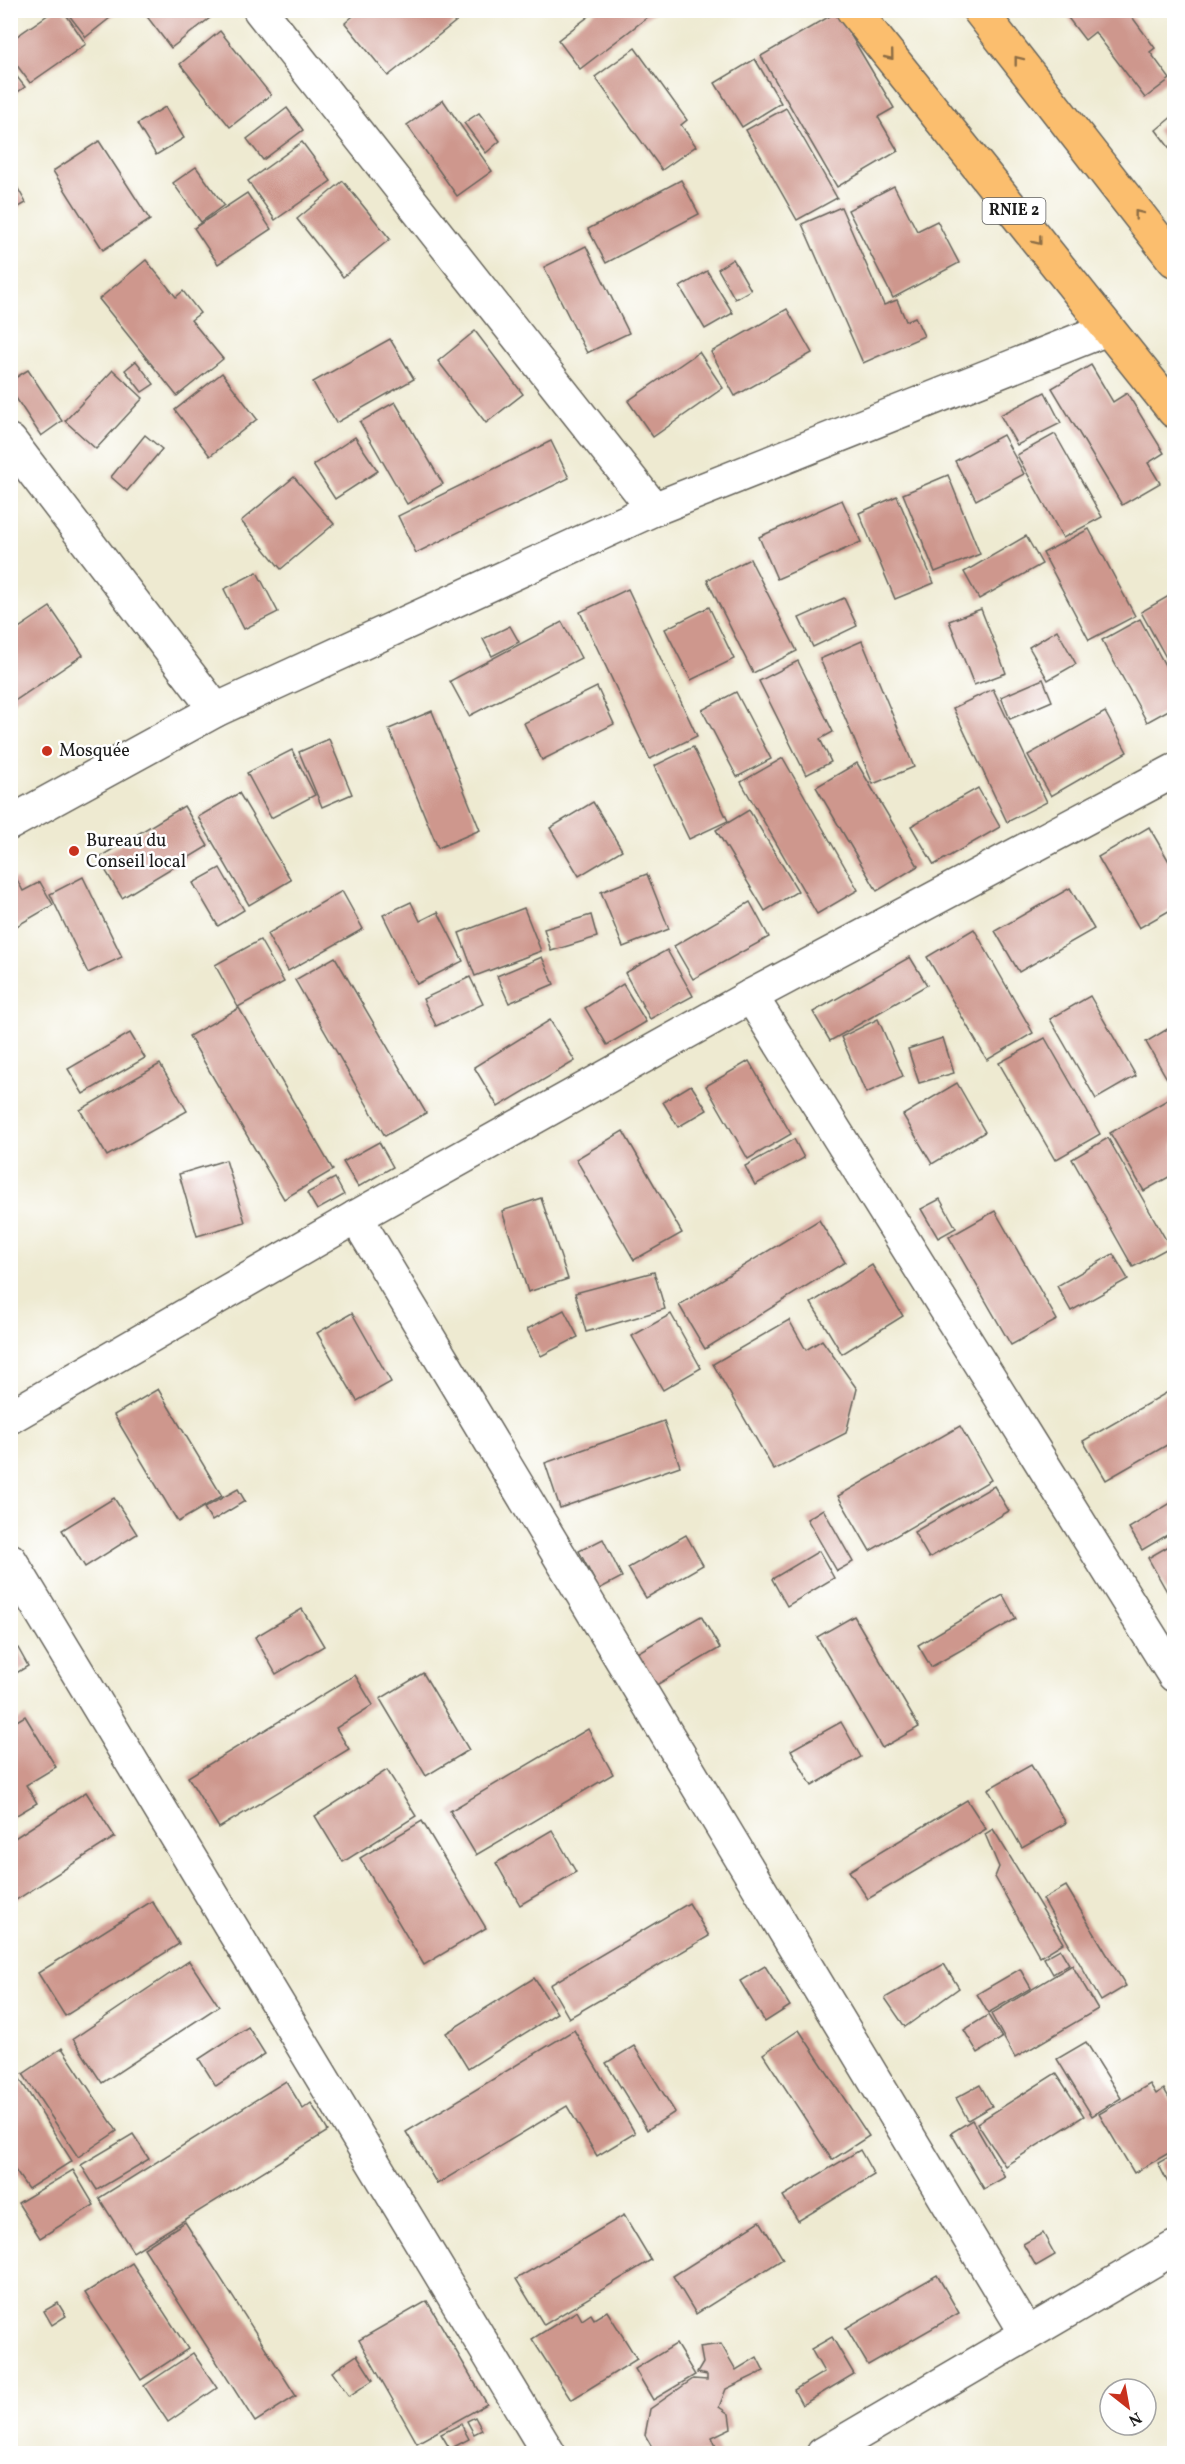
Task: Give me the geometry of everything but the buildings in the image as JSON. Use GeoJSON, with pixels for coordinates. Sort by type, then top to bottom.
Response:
{"type":"FeatureCollection","features":[{"type":"Feature","properties":{"kind":"main road","name":"RNIE 2"},"geometry":{"type":"LineString","coordinates":[[853,10],[1174,411]]}},
{"type":"Feature","properties":{"kind":"main road"},"geometry":{"type":"LineString","coordinates":[[979,10],[1174,260]]}},
{"type":"Feature","properties":{"kind":"street"},"geometry":{"type":"LineString","coordinates":[[260,10],[654,509]]}},
{"type":"Feature","properties":{"kind":"street"},"geometry":{"type":"LineString","coordinates":[[10,823],[216,710],[654,509],[1107,329]]}},
{"type":"Feature","properties":{"kind":"street"},"geometry":{"type":"LineString","coordinates":[[10,441],[216,710]]}},
{"type":"Feature","properties":{"kind":"street"},"geometry":{"type":"LineString","coordinates":[[10,1417],[356,1217],[751,996],[1173,776]]}},
{"type":"Feature","properties":{"kind":"street"},"geometry":{"type":"LineString","coordinates":[[751,996],[1174,1675]]}},
{"type":"Feature","properties":{"kind":"street"},"geometry":{"type":"LineString","coordinates":[[356,1217],[1027,2334]]}},
{"type":"Feature","properties":{"kind":"street"},"geometry":{"type":"LineString","coordinates":[[10,1560],[549,2454]]}},
{"type":"Feature","properties":{"kind":"street"},"geometry":{"type":"LineString","coordinates":[[823,2454],[1174,2248]]}},
{"type":"Feature","properties":{"kind":"place","name":"Mosquée"},"geometry":{"type":"Point","coordinates":[47,751]}},
{"type":"Feature","properties":{"kind":"place","name":"Bureau du Conseil local"},"geometry":{"type":"Point","coordinates":[74,851]}}]}
